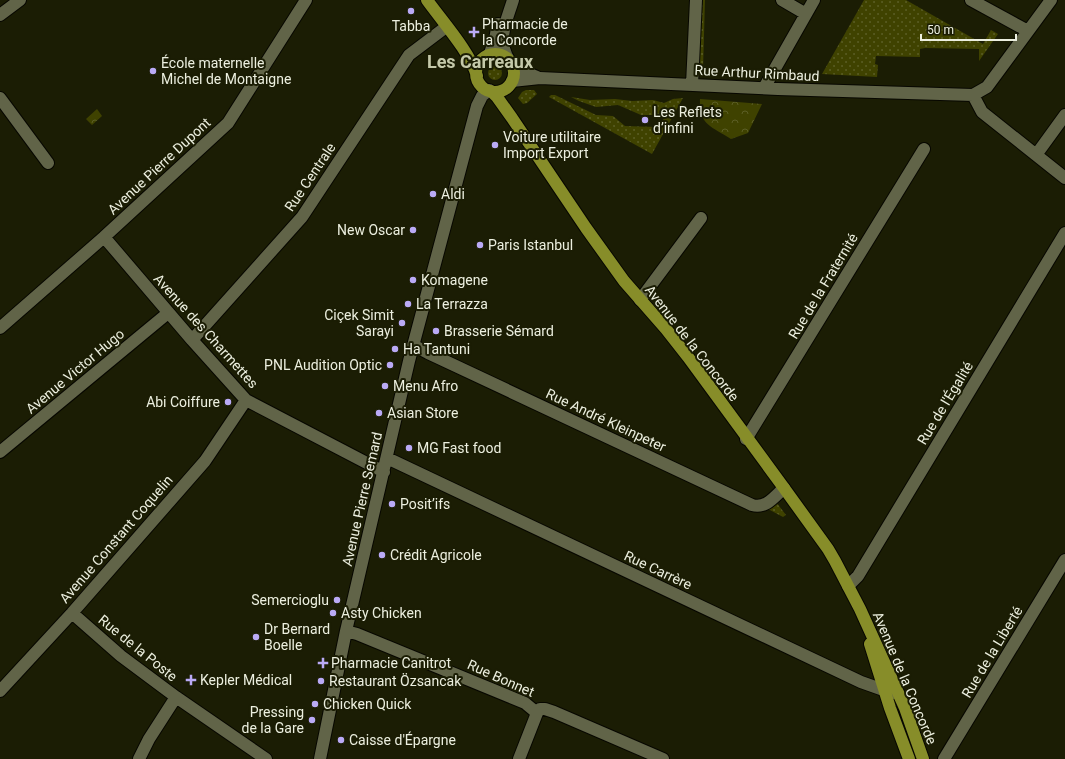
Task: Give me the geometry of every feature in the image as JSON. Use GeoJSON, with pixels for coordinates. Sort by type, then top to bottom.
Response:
{"type":"FeatureCollection","features":[{"type":"Feature","properties":{"kind":"main road"},"geometry":{"type":"LineString","coordinates":[[427,0],[459,44],[473,67],[481,85],[490,91],[503,90],[512,81],[514,71],[510,62],[500,55],[481,56],[471,52],[459,44]]}},
{"type":"Feature","properties":{"kind":"main road"},"geometry":{"type":"LineString","coordinates":[[478,79],[478,66],[482,60],[488,56]]}},
{"type":"Feature","properties":{"kind":"main road","name":"Avenue de la Concorde"},"geometry":{"type":"LineString","coordinates":[[512,81],[506,98],[512,118]]}},
{"type":"Feature","properties":{"kind":"main road","name":"Avenue de la Concorde"},"geometry":{"type":"LineString","coordinates":[[490,91],[497,97],[512,118],[586,228],[624,281],[666,329],[688,357],[746,439],[828,549],[860,608],[908,715],[923,759]]}},
{"type":"Feature","properties":{"kind":"main road","name":"Avenue de la Concorde"},"geometry":{"type":"LineString","coordinates":[[860,608],[884,690],[909,759]]}},
{"type":"Feature","properties":{"kind":"street"},"geometry":{"type":"LineString","coordinates":[[0,15],[20,0]]}},
{"type":"Feature","properties":{"kind":"street","name":"Avenue Pierre Dupont"},"geometry":{"type":"LineString","coordinates":[[0,328],[104,237],[228,124],[306,0]]}},
{"type":"Feature","properties":{"kind":"street"},"geometry":{"type":"LineString","coordinates":[[488,56],[505,0]]}},
{"type":"Feature","properties":{"kind":"street"},"geometry":{"type":"LineString","coordinates":[[513,0],[504,27],[503,34],[505,52],[510,62],[518,69],[540,78]]}},
{"type":"Feature","properties":{"kind":"street"},"geometry":{"type":"LineString","coordinates":[[692,85],[696,0]]}},
{"type":"Feature","properties":{"kind":"street"},"geometry":{"type":"LineString","coordinates":[[782,0],[806,14]]}},
{"type":"Feature","properties":{"kind":"street"},"geometry":{"type":"LineString","coordinates":[[764,88],[814,0]]}},
{"type":"Feature","properties":{"kind":"street"},"geometry":{"type":"LineString","coordinates":[[971,0],[1028,31]]}},
{"type":"Feature","properties":{"kind":"street"},"geometry":{"type":"LineString","coordinates":[[1050,0],[987,87],[973,95],[982,112],[1065,178]]}},
{"type":"Feature","properties":{"kind":"street","name":"Rue Centrale"},"geometry":{"type":"LineString","coordinates":[[192,340],[302,217],[409,55],[446,27]]}},
{"type":"Feature","properties":{"kind":"street"},"geometry":{"type":"LineString","coordinates":[[512,81],[540,78]]}},
{"type":"Feature","properties":{"kind":"street","name":"Rue Arthur Rimbaud"},"geometry":{"type":"LineString","coordinates":[[540,78],[764,88],[973,95]]}},
{"type":"Feature","properties":{"kind":"street","name":"Avenue Pierre Semard"},"geometry":{"type":"LineString","coordinates":[[320,759],[346,631],[413,345],[477,106],[482,96],[490,91]]}},
{"type":"Feature","properties":{"kind":"street"},"geometry":{"type":"LineString","coordinates":[[0,98],[48,164]]}},
{"type":"Feature","properties":{"kind":"street"},"geometry":{"type":"LineString","coordinates":[[1036,155],[1065,115]]}},
{"type":"Feature","properties":{"kind":"street","name":"Rue de la Fraternité"},"geometry":{"type":"LineString","coordinates":[[746,439],[924,149]]}},
{"type":"Feature","properties":{"kind":"street"},"geometry":{"type":"LineString","coordinates":[[640,300],[701,218]]}},
{"type":"Feature","properties":{"kind":"street","name":"Rue de l'Égalité"},"geometry":{"type":"LineString","coordinates":[[848,586],[858,576],[1065,233]]}},
{"type":"Feature","properties":{"kind":"street","name":"Avenue des Charmettes"},"geometry":{"type":"LineString","coordinates":[[104,237],[168,313],[246,400],[384,472]]}},
{"type":"Feature","properties":{"kind":"street","name":"Avenue Victor Hugo"},"geometry":{"type":"LineString","coordinates":[[0,452],[168,313]]}},
{"type":"Feature","properties":{"kind":"street","name":"Rue André Kleinpeter"},"geometry":{"type":"LineString","coordinates":[[413,345],[435,357],[752,504],[758,506],[764,505],[784,488]]}},
{"type":"Feature","properties":{"kind":"street","name":"Avenue Constant Coquelin"},"geometry":{"type":"LineString","coordinates":[[0,691],[205,461],[246,400]]}},
{"type":"Feature","properties":{"kind":"street","name":"Rue Carrère"},"geometry":{"type":"LineString","coordinates":[[387,458],[861,682],[893,694],[900,711],[908,715]]}},
{"type":"Feature","properties":{"kind":"street","name":"Rue de la Liberté"},"geometry":{"type":"LineString","coordinates":[[944,759],[1065,560]]}},
{"type":"Feature","properties":{"kind":"street","name":"Rue de la Poste"},"geometry":{"type":"LineString","coordinates":[[72,612],[121,656],[176,697],[266,759]]}},
{"type":"Feature","properties":{"kind":"street","name":"Rue Bonnet"},"geometry":{"type":"LineString","coordinates":[[346,631],[357,634],[525,703],[537,712],[540,709],[554,712],[663,759]]}},
{"type":"Feature","properties":{"kind":"street"},"geometry":{"type":"LineString","coordinates":[[139,759],[149,739],[176,697]]}},
{"type":"Feature","properties":{"kind":"street"},"geometry":{"type":"LineString","coordinates":[[519,759],[537,712]]}},
{"type":"Feature","properties":{"kind":"green space"},"geometry":{"type":"Polygon","coordinates":[[[701,0],[705,0],[703,69],[698,68],[701,0]]]}},
{"type":"Feature","properties":{"kind":"green space"},"geometry":{"type":"Polygon","coordinates":[[[864,0],[906,0],[983,44],[991,30],[998,34],[979,61],[979,49],[925,48],[920,49],[920,57],[876,56],[875,64],[878,65],[877,77],[822,74],[864,0]]]}},
{"type":"Feature","properties":{"kind":"green space"},"geometry":{"type":"Polygon","coordinates":[[[492,66],[498,66],[502,70],[502,76],[498,80],[492,80],[488,76],[488,70],[492,66]]]}},
{"type":"Feature","properties":{"kind":"green space"},"geometry":{"type":"Polygon","coordinates":[[[526,90],[534,90],[537,94],[527,103],[523,104],[518,98],[522,92],[526,90]]]}},
{"type":"Feature","properties":{"kind":"green space"},"geometry":{"type":"Polygon","coordinates":[[[551,95],[555,95],[596,115],[613,116],[625,126],[657,127],[667,115],[641,115],[618,105],[596,107],[571,97],[590,100],[653,100],[664,103],[673,99],[683,98],[652,154],[549,97],[551,95]]]}},
{"type":"Feature","properties":{"kind":"green space"},"geometry":{"type":"Polygon","coordinates":[[[700,99],[762,104],[748,133],[731,139],[704,120],[700,108],[700,99]]]}},
{"type":"Feature","properties":{"kind":"green space"},"geometry":{"type":"Polygon","coordinates":[[[97,109],[102,116],[92,125],[86,119],[97,109]]]}},
{"type":"Feature","properties":{"kind":"green space"},"geometry":{"type":"Polygon","coordinates":[[[776,502],[786,515],[783,517],[768,509],[776,502]]]}},
{"type":"Feature","properties":{"kind":"place","name":"Tabba"},"geometry":{"type":"Point","coordinates":[411,11]}},
{"type":"Feature","properties":{"kind":"place","name":"Pharmacie de la Concorde"},"geometry":{"type":"Point","coordinates":[474,32]}},
{"type":"Feature","properties":{"kind":"place","name":"École maternelle Michel de Montaigne"},"geometry":{"type":"Point","coordinates":[153,71]}},
{"type":"Feature","properties":{"kind":"place","name":"Les Reflets d’infini"},"geometry":{"type":"Point","coordinates":[645,120]}},
{"type":"Feature","properties":{"kind":"place","name":"Voiture utilitaire Import Export"},"geometry":{"type":"Point","coordinates":[495,145]}},
{"type":"Feature","properties":{"kind":"place","name":"Aldi"},"geometry":{"type":"Point","coordinates":[433,194]}},
{"type":"Feature","properties":{"kind":"place","name":"New Oscar"},"geometry":{"type":"Point","coordinates":[413,230]}},
{"type":"Feature","properties":{"kind":"place","name":"Paris Istanbul"},"geometry":{"type":"Point","coordinates":[480,245]}},
{"type":"Feature","properties":{"kind":"place","name":"Komagene"},"geometry":{"type":"Point","coordinates":[413,280]}},
{"type":"Feature","properties":{"kind":"place","name":"La Terrazza"},"geometry":{"type":"Point","coordinates":[408,304]}},
{"type":"Feature","properties":{"kind":"place","name":"Ciçek Simit Sarayi"},"geometry":{"type":"Point","coordinates":[402,323]}},
{"type":"Feature","properties":{"kind":"place","name":"Brasserie Sémard"},"geometry":{"type":"Point","coordinates":[436,331]}},
{"type":"Feature","properties":{"kind":"place","name":"Ha Tantuni"},"geometry":{"type":"Point","coordinates":[395,349]}},
{"type":"Feature","properties":{"kind":"place","name":"PNL Audition Optic"},"geometry":{"type":"Point","coordinates":[390,365]}},
{"type":"Feature","properties":{"kind":"place","name":"Menu Afro"},"geometry":{"type":"Point","coordinates":[385,386]}},
{"type":"Feature","properties":{"kind":"place","name":"Abi Coiffure"},"geometry":{"type":"Point","coordinates":[228,402]}},
{"type":"Feature","properties":{"kind":"place","name":"Asian Store"},"geometry":{"type":"Point","coordinates":[379,413]}},
{"type":"Feature","properties":{"kind":"place","name":"MG Fast food"},"geometry":{"type":"Point","coordinates":[409,448]}},
{"type":"Feature","properties":{"kind":"place","name":"Posit’ifs"},"geometry":{"type":"Point","coordinates":[392,504]}},
{"type":"Feature","properties":{"kind":"place","name":"Crédit Agricole"},"geometry":{"type":"Point","coordinates":[382,555]}},
{"type":"Feature","properties":{"kind":"place","name":"Semercioglu"},"geometry":{"type":"Point","coordinates":[337,600]}},
{"type":"Feature","properties":{"kind":"place","name":"Asty Chicken"},"geometry":{"type":"Point","coordinates":[333,613]}},
{"type":"Feature","properties":{"kind":"place","name":"Dr Bernard Boelle"},"geometry":{"type":"Point","coordinates":[256,637]}},
{"type":"Feature","properties":{"kind":"place","name":"Pharmacie Canitrot"},"geometry":{"type":"Point","coordinates":[323,663]}},
{"type":"Feature","properties":{"kind":"place","name":"Kepler Médical"},"geometry":{"type":"Point","coordinates":[191,680]}},
{"type":"Feature","properties":{"kind":"place","name":"Restaurant Özsancak"},"geometry":{"type":"Point","coordinates":[321,681]}},
{"type":"Feature","properties":{"kind":"place","name":"Chicken Quick"},"geometry":{"type":"Point","coordinates":[315,704]}},
{"type":"Feature","properties":{"kind":"place","name":"Pressing de la Gare"},"geometry":{"type":"Point","coordinates":[312,720]}},
{"type":"Feature","properties":{"kind":"place","name":"Caisse d'Épargne"},"geometry":{"type":"Point","coordinates":[341,740]}},
{"type":"Feature","properties":{"kind":"district","name":"Les Carreaux"},"geometry":{"type":"Point","coordinates":[480,62]}}]}
